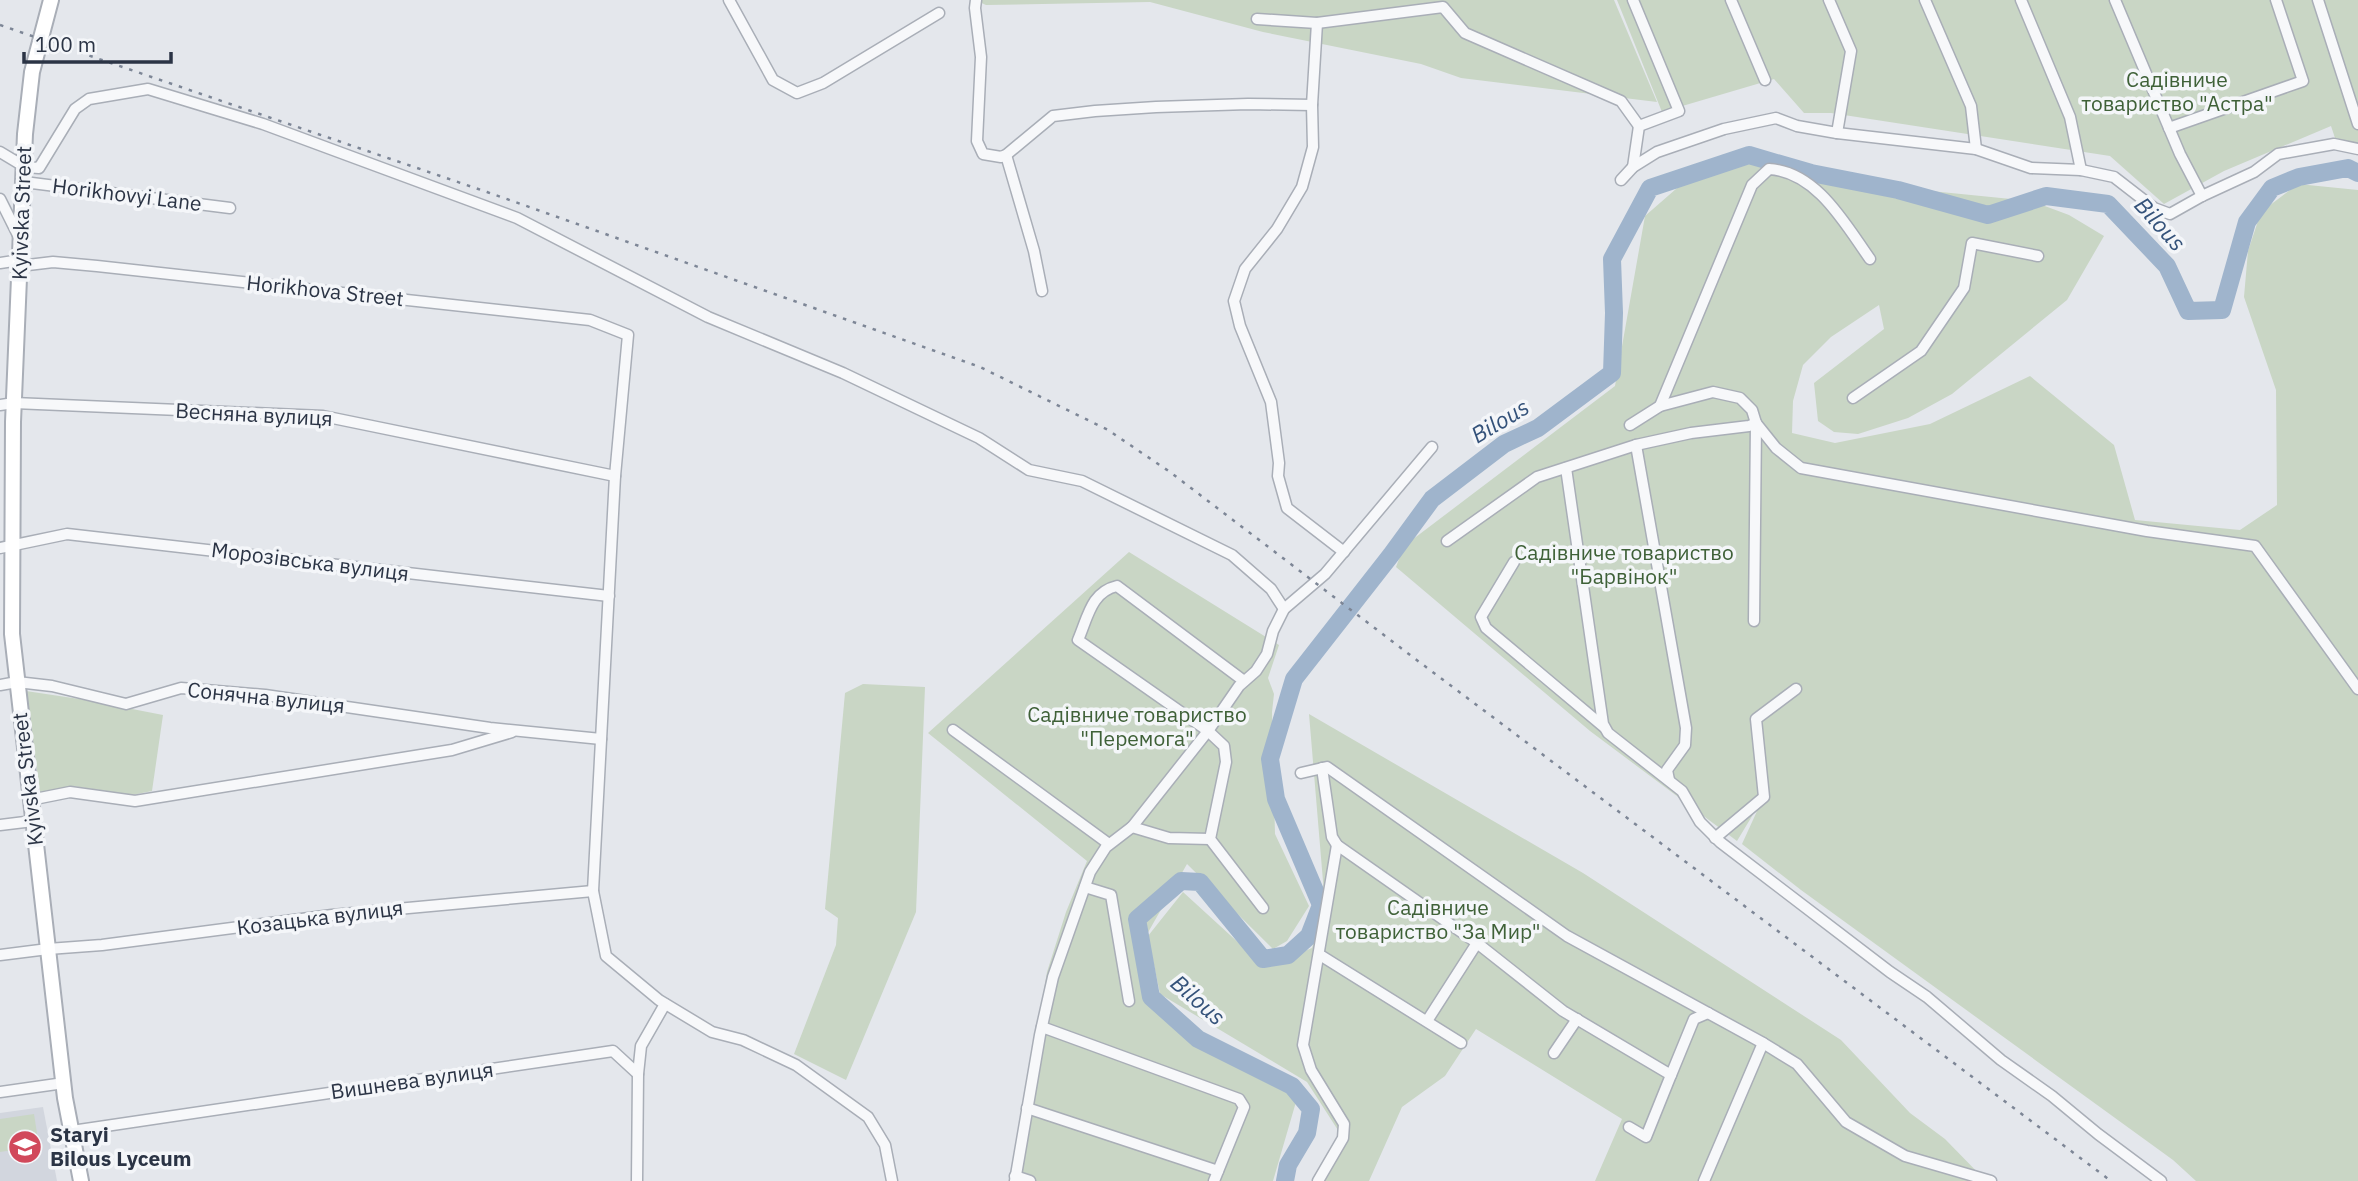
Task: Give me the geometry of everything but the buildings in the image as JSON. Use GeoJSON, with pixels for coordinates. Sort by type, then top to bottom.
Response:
{"type":"FeatureCollection","features":[{"type":"Feature","properties":{"kind":"main road","name":"Kyivska Street"},"geometry":{"type":"LineString","coordinates":[[51,0],[33,72],[25,134],[20,260],[7,404],[6,547],[12,634],[30,800],[64,1083],[81,1181]]}},
{"type":"Feature","properties":{"kind":"street"},"geometry":{"type":"LineString","coordinates":[[729,0],[773,80],[797,93],[823,83],[939,13]]}},
{"type":"Feature","properties":{"kind":"street"},"geometry":{"type":"LineString","coordinates":[[976,0],[981,57],[977,141],[983,154],[1001,157],[1006,155],[1053,116],[1156,107],[1312,105]]}},
{"type":"Feature","properties":{"kind":"street"},"geometry":{"type":"LineString","coordinates":[[1633,0],[1679,111],[1639,126]]}},
{"type":"Feature","properties":{"kind":"street"},"geometry":{"type":"LineString","coordinates":[[1731,0],[1765,80]]}},
{"type":"Feature","properties":{"kind":"street"},"geometry":{"type":"LineString","coordinates":[[1829,0],[1851,51],[1837,133]]}},
{"type":"Feature","properties":{"kind":"street"},"geometry":{"type":"LineString","coordinates":[[1925,0],[1971,106],[1976,149]]}},
{"type":"Feature","properties":{"kind":"street"},"geometry":{"type":"LineString","coordinates":[[2021,0],[2070,117],[2081,170]]}},
{"type":"Feature","properties":{"kind":"street"},"geometry":{"type":"LineString","coordinates":[[2115,0],[2169,128],[2202,196]]}},
{"type":"Feature","properties":{"kind":"street"},"geometry":{"type":"LineString","coordinates":[[2169,128],[2303,81],[2276,0]]}},
{"type":"Feature","properties":{"kind":"street"},"geometry":{"type":"LineString","coordinates":[[2318,0],[2358,124]]}},
{"type":"Feature","properties":{"kind":"street"},"geometry":{"type":"LineString","coordinates":[[1257,19],[1317,23],[1443,7],[1465,33],[1621,102],[1639,126],[1633,167]]}},
{"type":"Feature","properties":{"kind":"street"},"geometry":{"type":"LineString","coordinates":[[1317,23],[1312,105],[1313,147],[1302,187],[1277,229],[1245,269],[1234,301],[1240,326],[1271,402],[1279,463],[1278,476],[1287,509],[1344,552]]}},
{"type":"Feature","properties":{"kind":"street"},"geometry":{"type":"LineString","coordinates":[[2,157],[24,175],[39,169],[75,109],[96,97],[148,89],[263,124],[517,218],[708,317],[844,373],[979,438],[1029,470],[1082,481],[1232,555],[1270,589],[1284,608]]}},
{"type":"Feature","properties":{"kind":"street"},"geometry":{"type":"LineString","coordinates":[[1621,180],[1633,167],[1657,152],[1724,129],[1776,118],[1837,133],[1976,149],[2031,168],[2081,170],[2114,177],[2154,208],[2170,214],[2254,172],[2278,154],[2334,144],[2358,149]]}},
{"type":"Feature","properties":{"kind":"street"},"geometry":{"type":"LineString","coordinates":[[1006,155],[1034,251],[1042,291]]}},
{"type":"Feature","properties":{"kind":"street"},"geometry":{"type":"LineString","coordinates":[[1660,406],[1752,185],[1769,169],[1781,170],[1801,178],[1836,210],[1870,259]]}},
{"type":"Feature","properties":{"kind":"street","name":"Horikhovyi Lane"},"geometry":{"type":"LineString","coordinates":[[24,175],[230,208]]}},
{"type":"Feature","properties":{"kind":"street"},"geometry":{"type":"LineString","coordinates":[[0,199],[21,242]]}},
{"type":"Feature","properties":{"kind":"street"},"geometry":{"type":"LineString","coordinates":[[1853,398],[1921,351],[1964,288],[1972,243],[2038,256]]}},
{"type":"Feature","properties":{"kind":"street","name":"Horikhova Street"},"geometry":{"type":"LineString","coordinates":[[0,262],[20,260],[28,265],[53,261],[590,320],[628,335],[615,476]]}},
{"type":"Feature","properties":{"kind":"street"},"geometry":{"type":"LineString","coordinates":[[1630,425],[1660,406],[1713,392],[1740,398],[1752,411],[1756,422],[1776,448],[1801,468],[2147,531],[2255,546],[2358,689]]}},
{"type":"Feature","properties":{"kind":"street","name":"Весняна вулиця"},"geometry":{"type":"LineString","coordinates":[[7,404],[323,416],[615,476]]}},
{"type":"Feature","properties":{"kind":"street"},"geometry":{"type":"LineString","coordinates":[[1447,541],[1537,477],[1636,445],[1691,433],[1749,426],[1756,422]]}},
{"type":"Feature","properties":{"kind":"street"},"geometry":{"type":"LineString","coordinates":[[1754,621],[1756,422]]}},
{"type":"Feature","properties":{"kind":"street"},"geometry":{"type":"LineString","coordinates":[[1636,445],[1686,728],[1685,745],[1667,770],[1668,780]]}},
{"type":"Feature","properties":{"kind":"street"},"geometry":{"type":"LineString","coordinates":[[1030,1181],[1015,1179],[1042,1027],[1053,977],[1090,872],[1109,844],[1132,827],[1244,681],[1256,671],[1267,654],[1273,631],[1284,608],[1325,574],[1432,447]]}},
{"type":"Feature","properties":{"kind":"street"},"geometry":{"type":"LineString","coordinates":[[1566,468],[1608,733],[1682,791],[1700,822],[1715,838],[1890,972],[1927,997],[2001,1060],[2161,1181]]}},
{"type":"Feature","properties":{"kind":"street"},"geometry":{"type":"LineString","coordinates":[[615,476],[593,891],[606,956],[665,1004],[712,1032],[743,1040],[796,1065],[868,1117],[885,1145],[892,1181]]}},
{"type":"Feature","properties":{"kind":"street","name":"Морозівська вулиця"},"geometry":{"type":"LineString","coordinates":[[6,547],[67,534],[609,596]]}},
{"type":"Feature","properties":{"kind":"street"},"geometry":{"type":"LineString","coordinates":[[1514,562],[1480,617],[1486,628],[1605,727]]}},
{"type":"Feature","properties":{"kind":"street"},"geometry":{"type":"LineString","coordinates":[[1244,681],[1117,586],[1097,596],[1078,640],[1208,731],[1224,747],[1226,762],[1210,839],[1263,908]]}},
{"type":"Feature","properties":{"kind":"street","name":"Сонячна вулиця"},"geometry":{"type":"LineString","coordinates":[[0,685],[17,682],[52,686],[126,704],[181,688],[265,695],[601,739]]}},
{"type":"Feature","properties":{"kind":"street"},"geometry":{"type":"LineString","coordinates":[[1715,838],[1764,797],[1756,719],[1796,690]]}},
{"type":"Feature","properties":{"kind":"street","name":"Сонячна вулиця"},"geometry":{"type":"LineString","coordinates":[[30,800],[70,792],[135,801],[452,750],[517,730]]}},
{"type":"Feature","properties":{"kind":"street"},"geometry":{"type":"LineString","coordinates":[[953,730],[1109,844]]}},
{"type":"Feature","properties":{"kind":"street"},"geometry":{"type":"LineString","coordinates":[[1301,774],[1327,767],[1567,936],[1797,1064],[1846,1122],[1905,1156],[1991,1181]]}},
{"type":"Feature","properties":{"kind":"street"},"geometry":{"type":"LineString","coordinates":[[1322,768],[1332,837],[1337,845],[1477,943],[1577,1019],[1671,1075]]}},
{"type":"Feature","properties":{"kind":"street"},"geometry":{"type":"LineString","coordinates":[[0,825],[33,821]]}},
{"type":"Feature","properties":{"kind":"street"},"geometry":{"type":"LineString","coordinates":[[1132,827],[1169,838],[1210,839]]}},
{"type":"Feature","properties":{"kind":"street"},"geometry":{"type":"LineString","coordinates":[[1318,1181],[1343,1138],[1344,1124],[1311,1070],[1303,1045],[1337,845]]}},
{"type":"Feature","properties":{"kind":"street"},"geometry":{"type":"LineString","coordinates":[[1085,887],[1111,895],[1129,1001]]}},
{"type":"Feature","properties":{"kind":"street","name":"Козацька вулиця"},"geometry":{"type":"LineString","coordinates":[[0,955],[102,945],[332,915],[593,891]]}},
{"type":"Feature","properties":{"kind":"street"},"geometry":{"type":"LineString","coordinates":[[1427,1021],[1477,943]]}},
{"type":"Feature","properties":{"kind":"street"},"geometry":{"type":"LineString","coordinates":[[1320,956],[1461,1043]]}},
{"type":"Feature","properties":{"kind":"street"},"geometry":{"type":"LineString","coordinates":[[637,1181],[638,1074],[641,1046],[665,1004]]}},
{"type":"Feature","properties":{"kind":"street"},"geometry":{"type":"LineString","coordinates":[[1629,1127],[1646,1137],[1694,1019],[1709,1013]]}},
{"type":"Feature","properties":{"kind":"street"},"geometry":{"type":"LineString","coordinates":[[1553,1053],[1577,1019]]}},
{"type":"Feature","properties":{"kind":"street"},"geometry":{"type":"LineString","coordinates":[[1027,1108],[1216,1176],[1244,1107],[1239,1099],[1042,1027]]}},
{"type":"Feature","properties":{"kind":"street"},"geometry":{"type":"LineString","coordinates":[[1704,1181],[1763,1043]]}},
{"type":"Feature","properties":{"kind":"street","name":"Вишнева вулиця"},"geometry":{"type":"LineString","coordinates":[[72,1131],[614,1051],[638,1074]]}},
{"type":"Feature","properties":{"kind":"street"},"geometry":{"type":"LineString","coordinates":[[0,1092],[64,1083]]}},
{"type":"Feature","properties":{"kind":"shaded area","name":"Staryi Bilous Lyceum"},"geometry":{"type":"Polygon","coordinates":[[[43,1107],[57,1181],[0,1181],[0,1113],[43,1107]]]}},
{"type":"Feature","properties":{"kind":"green space"},"geometry":{"type":"Polygon","coordinates":[[[975,0],[1614,0],[1657,102],[1461,78],[1421,64],[1263,32],[1150,2],[986,5],[975,0]]]}},
{"type":"Feature","properties":{"kind":"green space","name":"Садівниче товариство \"Астра\""},"geometry":{"type":"Polygon","coordinates":[[[1617,0],[2358,0],[2358,145],[2335,138],[2331,126],[2224,171],[2164,204],[2110,156],[1831,113],[1804,113],[1774,79],[1662,112],[1617,0]]]}},
{"type":"Feature","properties":{"kind":"green space","name":"Садівниче товариство \"Барвінок\""},"geometry":{"type":"Polygon","coordinates":[[[1750,158],[1769,169],[1801,178],[2031,201],[2069,215],[2104,236],[2067,300],[1952,394],[1908,418],[1858,434],[1834,432],[1818,421],[1814,383],[1884,329],[1879,305],[1831,337],[1803,365],[1793,401],[1792,433],[1835,443],[1930,424],[2030,376],[2114,445],[2135,520],[2240,530],[2277,505],[2276,390],[2244,297],[2248,251],[2261,212],[2298,184],[2358,190],[2358,1181],[2196,1181],[2173,1160],[1801,890],[1742,844],[1763,798],[1737,841],[1590,731],[1396,567],[1404,546],[1615,386],[1645,216],[1700,168],[1750,158]]]}},
{"type":"Feature","properties":{"kind":"green space","name":"Садівниче товариство \"Перемога\""},"geometry":{"type":"Polygon","coordinates":[[[1129,552],[1279,645],[1268,678],[1274,694],[1272,712],[1275,834],[1309,906],[1287,941],[1273,949],[1187,864],[1138,950],[1146,989],[1161,1015],[1238,1063],[1298,1095],[1273,1181],[1012,1181],[1047,972],[1066,912],[1087,861],[928,733],[1129,552]]]}},
{"type":"Feature","properties":{"kind":"green space"},"geometry":{"type":"Polygon","coordinates":[[[863,684],[925,687],[916,912],[846,1080],[794,1054],[836,945],[838,918],[825,909],[845,693],[863,684]]]}},
{"type":"Feature","properties":{"kind":"green space"},"geometry":{"type":"Polygon","coordinates":[[[26,691],[163,715],[152,791],[132,795],[73,786],[40,792],[26,691]]]}},
{"type":"Feature","properties":{"kind":"green space","name":"Садівниче товариство \"За Мир\""},"geometry":{"type":"Polygon","coordinates":[[[1309,714],[1583,873],[1841,1040],[1910,1113],[1945,1139],[1986,1181],[1595,1181],[1622,1119],[1476,1029],[1445,1076],[1402,1107],[1369,1181],[1319,1181],[1343,1138],[1307,1082],[1160,994],[1148,936],[1183,892],[1265,967],[1312,948],[1325,905],[1309,714]]]}},
{"type":"Feature","properties":{"kind":"green space"},"geometry":{"type":"Polygon","coordinates":[[[34,1114],[39,1146],[0,1152],[0,1119],[34,1114]]]}},
{"type":"Feature","properties":{"kind":"waterway","name":"Bilous"},"geometry":{"type":"LineString","coordinates":[[1285,1181],[1288,1165],[1307,1133],[1311,1109],[1292,1086],[1198,1039],[1151,997],[1137,919],[1181,881],[1200,882],[1263,959],[1288,955],[1309,936],[1321,905],[1276,799],[1270,759],[1294,679],[1432,499],[1504,444],[1538,428],[1612,373],[1612,259],[1650,188],[1749,155],[1811,173],[1898,190],[1988,215],[2046,196],[2108,204],[2167,266],[2188,311],[2222,310],[2247,222],[2272,188],[2299,177],[2348,168],[2358,173]]}},
{"type":"Feature","properties":{"kind":"railway"},"geometry":{"type":"LineString","coordinates":[[0,25],[487,192],[980,367],[1108,430],[1170,472],[2111,1181]]}},
{"type":"Feature","properties":{"kind":"place","name":"Staryi Bilous Lyceum"},"geometry":{"type":"Point","coordinates":[25,1147]}}]}
